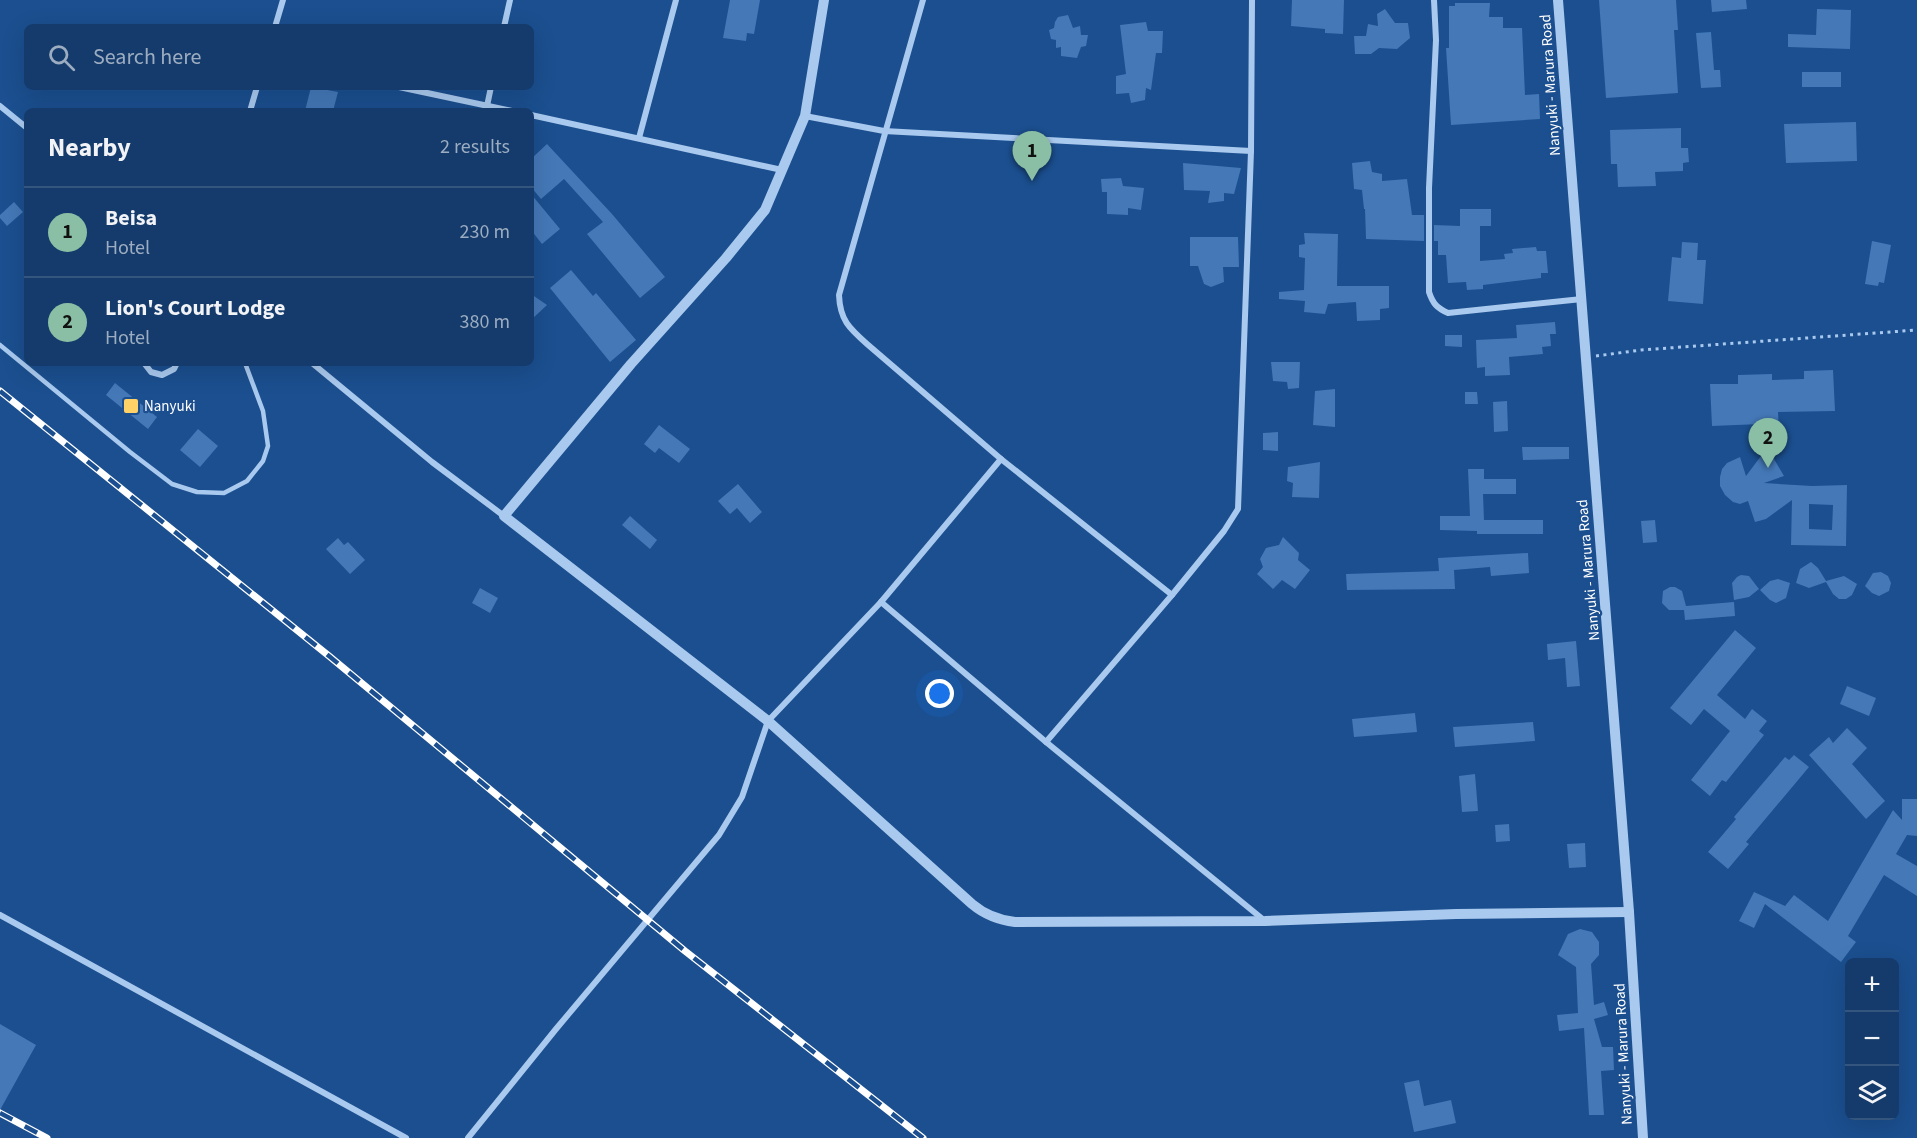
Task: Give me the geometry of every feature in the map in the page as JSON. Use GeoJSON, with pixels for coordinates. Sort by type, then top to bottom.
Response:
{"type":"FeatureCollection","features":[{"type":"Feature","properties":{"kind":"street"},"geometry":{"type":"LineString","coordinates":[[275,24],[283,0]]}},
{"type":"Feature","properties":{"kind":"street"},"geometry":{"type":"LineString","coordinates":[[505,24],[510,0]]}},
{"type":"Feature","properties":{"kind":"street"},"geometry":{"type":"LineString","coordinates":[[639,138],[676,0]]}},
{"type":"Feature","properties":{"kind":"street"},"geometry":{"type":"LineString","coordinates":[[504,516],[631,364],[726,258],[765,210],[804,116],[824,0]]}},
{"type":"Feature","properties":{"kind":"street"},"geometry":{"type":"LineString","coordinates":[[923,0],[838,295],[840,310],[852,331],[1001,459],[1172,595]]}},
{"type":"Feature","properties":{"kind":"street"},"geometry":{"type":"LineString","coordinates":[[1046,742],[1172,595],[1224,531],[1238,508],[1251,151],[1252,0]]}},
{"type":"Feature","properties":{"kind":"street"},"geometry":{"type":"LineString","coordinates":[[1434,0],[1436,40],[1429,188],[1429,292],[1432,302],[1448,313],[1582,299]]}},
{"type":"Feature","properties":{"kind":"street","name":"Nanyuki - Marura Road"},"geometry":{"type":"LineString","coordinates":[[1558,0],[1629,912],[1643,1138]]}},
{"type":"Feature","properties":{"kind":"street"},"geometry":{"type":"LineString","coordinates":[[251,108],[256,90]]}},
{"type":"Feature","properties":{"kind":"street"},"geometry":{"type":"LineString","coordinates":[[413,90],[497,108]]}},
{"type":"Feature","properties":{"kind":"street"},"geometry":{"type":"LineString","coordinates":[[487,106],[490,90]]}},
{"type":"Feature","properties":{"kind":"street"},"geometry":{"type":"LineString","coordinates":[[0,106],[24,126]]}},
{"type":"Feature","properties":{"kind":"street"},"geometry":{"type":"LineString","coordinates":[[534,116],[782,170]]}},
{"type":"Feature","properties":{"kind":"street"},"geometry":{"type":"LineString","coordinates":[[804,116],[884,131],[1251,151]]}},
{"type":"Feature","properties":{"kind":"street"},"geometry":{"type":"LineString","coordinates":[[146,366],[150,372],[162,375],[176,366]]}},
{"type":"Feature","properties":{"kind":"street"},"geometry":{"type":"LineString","coordinates":[[316,366],[432,462],[768,721],[972,904],[983,913],[1001,921],[1265,921],[1456,914],[1629,912]]}},
{"type":"Feature","properties":{"kind":"street"},"geometry":{"type":"LineString","coordinates":[[468,1138],[719,835],[741,797],[768,721],[881,602],[1001,459]]}},
{"type":"Feature","properties":{"kind":"street"},"geometry":{"type":"LineString","coordinates":[[881,602],[1046,742],[1265,921]]}},
{"type":"Feature","properties":{"kind":"street"},"geometry":{"type":"LineString","coordinates":[[0,915],[405,1138]]}},
{"type":"Feature","properties":{"kind":"lane"},"geometry":{"type":"LineString","coordinates":[[0,345],[24,365]]}},
{"type":"Feature","properties":{"kind":"lane"},"geometry":{"type":"LineString","coordinates":[[26,366],[130,452],[172,483],[197,492],[224,493],[247,481],[263,461],[268,446],[263,411],[246,366]]}},
{"type":"Feature","properties":{"kind":"path"},"geometry":{"type":"LineString","coordinates":[[1586,357],[1641,350],[1917,330]]}},
{"type":"Feature","properties":{"kind":"building"},"geometry":{"type":"Polygon","coordinates":[[[730,0],[760,0],[754,34],[747,33],[746,41],[723,38],[730,0]]]}},
{"type":"Feature","properties":{"kind":"building"},"geometry":{"type":"Polygon","coordinates":[[[1292,0],[1344,0],[1343,34],[1325,33],[1325,29],[1291,26],[1292,0]]]}},
{"type":"Feature","properties":{"kind":"building"},"geometry":{"type":"Polygon","coordinates":[[[1599,0],[1676,0],[1678,30],[1674,30],[1678,93],[1606,98],[1599,0]]]}},
{"type":"Feature","properties":{"kind":"building"},"geometry":{"type":"Polygon","coordinates":[[[1711,0],[1746,0],[1747,9],[1712,12],[1711,0]]]}},
{"type":"Feature","properties":{"kind":"building"},"geometry":{"type":"Polygon","coordinates":[[[1455,3],[1490,3],[1489,17],[1503,17],[1503,28],[1522,28],[1525,95],[1539,94],[1540,119],[1451,125],[1446,48],[1449,48],[1449,6],[1455,6],[1455,3]]]}},
{"type":"Feature","properties":{"kind":"building"},"geometry":{"type":"Polygon","coordinates":[[[1385,9],[1395,23],[1408,23],[1410,38],[1397,49],[1379,48],[1371,54],[1355,54],[1354,36],[1366,36],[1368,24],[1378,26],[1377,14],[1385,9]]]}},
{"type":"Feature","properties":{"kind":"building"},"geometry":{"type":"Polygon","coordinates":[[[1817,9],[1851,10],[1850,49],[1788,47],[1788,34],[1816,35],[1817,9]]]}},
{"type":"Feature","properties":{"kind":"building"},"geometry":{"type":"Polygon","coordinates":[[[1068,15],[1073,28],[1080,26],[1081,35],[1088,35],[1086,46],[1081,47],[1077,58],[1061,56],[1061,47],[1056,48],[1056,40],[1051,39],[1049,30],[1054,28],[1058,17],[1068,15]]]}},
{"type":"Feature","properties":{"kind":"building"},"geometry":{"type":"Polygon","coordinates":[[[1146,22],[1148,31],[1163,31],[1162,53],[1156,53],[1151,90],[1146,88],[1145,100],[1131,103],[1129,93],[1116,94],[1116,76],[1126,74],[1120,25],[1146,22]]]}},
{"type":"Feature","properties":{"kind":"building"},"geometry":{"type":"Polygon","coordinates":[[[1711,32],[1714,70],[1720,70],[1721,87],[1701,88],[1696,33],[1711,32]]]}},
{"type":"Feature","properties":{"kind":"building"},"geometry":{"type":"Polygon","coordinates":[[[1802,72],[1841,72],[1841,87],[1802,87],[1802,72]]]}},
{"type":"Feature","properties":{"kind":"building"},"geometry":{"type":"Polygon","coordinates":[[[310,90],[338,92],[334,108],[306,108],[310,90]]]}},
{"type":"Feature","properties":{"kind":"building"},"geometry":{"type":"Polygon","coordinates":[[[1856,122],[1857,161],[1786,163],[1784,124],[1856,122]]]}},
{"type":"Feature","properties":{"kind":"building"},"geometry":{"type":"Polygon","coordinates":[[[1681,128],[1681,148],[1688,148],[1689,162],[1683,163],[1683,171],[1655,172],[1656,186],[1618,187],[1617,164],[1611,164],[1610,130],[1681,128]]]}},
{"type":"Feature","properties":{"kind":"building"},"geometry":{"type":"Polygon","coordinates":[[[547,144],[612,214],[665,277],[640,298],[587,234],[603,222],[564,179],[541,199],[534,191],[534,156],[547,144]]]}},
{"type":"Feature","properties":{"kind":"building"},"geometry":{"type":"Polygon","coordinates":[[[1370,161],[1372,172],[1382,174],[1382,181],[1407,179],[1412,215],[1424,215],[1424,241],[1366,239],[1362,190],[1354,189],[1352,163],[1370,161]]]}},
{"type":"Feature","properties":{"kind":"building"},"geometry":{"type":"Polygon","coordinates":[[[1183,163],[1241,168],[1234,194],[1224,193],[1224,201],[1208,203],[1210,191],[1184,190],[1183,163]]]}},
{"type":"Feature","properties":{"kind":"building"},"geometry":{"type":"Polygon","coordinates":[[[1121,178],[1123,186],[1144,188],[1141,210],[1128,208],[1128,215],[1107,214],[1107,192],[1102,192],[1101,179],[1121,178]]]}},
{"type":"Feature","properties":{"kind":"building"},"geometry":{"type":"Polygon","coordinates":[[[534,198],[560,229],[542,244],[534,234],[534,198]]]}},
{"type":"Feature","properties":{"kind":"building"},"geometry":{"type":"Polygon","coordinates":[[[14,202],[23,212],[7,226],[0,215],[14,202]]]}},
{"type":"Feature","properties":{"kind":"building"},"geometry":{"type":"Polygon","coordinates":[[[1460,209],[1491,209],[1491,226],[1480,226],[1480,261],[1505,259],[1504,254],[1513,253],[1512,249],[1536,247],[1537,251],[1546,251],[1548,273],[1541,273],[1541,278],[1483,285],[1483,289],[1467,290],[1466,282],[1448,283],[1446,255],[1438,255],[1438,241],[1434,241],[1434,225],[1460,226],[1460,209]]]}},
{"type":"Feature","properties":{"kind":"building"},"geometry":{"type":"Polygon","coordinates":[[[1304,233],[1338,234],[1337,286],[1389,286],[1389,308],[1380,309],[1380,320],[1357,321],[1356,302],[1328,304],[1325,314],[1304,312],[1305,301],[1279,299],[1279,292],[1304,290],[1305,258],[1299,257],[1299,245],[1305,244],[1304,233]]]}},
{"type":"Feature","properties":{"kind":"building"},"geometry":{"type":"Polygon","coordinates":[[[1190,237],[1238,237],[1239,267],[1223,267],[1224,282],[1211,287],[1204,284],[1198,266],[1190,266],[1190,237]]]}},
{"type":"Feature","properties":{"kind":"building"},"geometry":{"type":"Polygon","coordinates":[[[1872,241],[1891,245],[1884,283],[1879,282],[1878,286],[1865,284],[1872,241]]]}},
{"type":"Feature","properties":{"kind":"building"},"geometry":{"type":"Polygon","coordinates":[[[1682,242],[1698,243],[1697,260],[1706,260],[1703,304],[1668,301],[1672,257],[1681,258],[1682,242]]]}},
{"type":"Feature","properties":{"kind":"building"},"geometry":{"type":"Polygon","coordinates":[[[571,270],[593,296],[596,293],[636,340],[610,362],[550,288],[571,270]]]}},
{"type":"Feature","properties":{"kind":"building"},"geometry":{"type":"Polygon","coordinates":[[[534,296],[547,305],[534,317],[534,296]]]}},
{"type":"Feature","properties":{"kind":"building"},"geometry":{"type":"Polygon","coordinates":[[[1555,322],[1556,334],[1550,334],[1551,346],[1542,347],[1543,354],[1509,357],[1510,375],[1485,376],[1485,367],[1477,368],[1476,340],[1517,338],[1516,325],[1555,322]]]}},
{"type":"Feature","properties":{"kind":"building"},"geometry":{"type":"Polygon","coordinates":[[[1445,335],[1462,335],[1462,347],[1445,346],[1445,335]]]}},
{"type":"Feature","properties":{"kind":"building"},"geometry":{"type":"Polygon","coordinates":[[[1271,362],[1300,362],[1299,388],[1288,389],[1287,382],[1273,381],[1271,362]]]}},
{"type":"Feature","properties":{"kind":"building"},"geometry":{"type":"Polygon","coordinates":[[[1833,370],[1835,411],[1778,412],[1779,432],[1761,432],[1761,424],[1712,426],[1710,384],[1738,384],[1738,375],[1772,374],[1772,380],[1804,379],[1804,371],[1833,370]]]}},
{"type":"Feature","properties":{"kind":"building","name":"Nanyuki"},"geometry":{"type":"Polygon","coordinates":[[[115,383],[157,417],[148,429],[106,395],[115,383]]]}},
{"type":"Feature","properties":{"kind":"building"},"geometry":{"type":"Polygon","coordinates":[[[1335,389],[1335,427],[1313,425],[1315,391],[1335,389]]]}},
{"type":"Feature","properties":{"kind":"building"},"geometry":{"type":"Polygon","coordinates":[[[1465,392],[1477,392],[1478,404],[1465,404],[1465,392]]]}},
{"type":"Feature","properties":{"kind":"building"},"geometry":{"type":"Polygon","coordinates":[[[1507,401],[1508,431],[1494,432],[1493,402],[1507,401]]]}},
{"type":"Feature","properties":{"kind":"building"},"geometry":{"type":"Polygon","coordinates":[[[659,425],[690,449],[679,463],[659,448],[655,453],[644,444],[659,425]]]}},
{"type":"Feature","properties":{"kind":"building"},"geometry":{"type":"Polygon","coordinates":[[[198,429],[218,446],[200,467],[180,450],[198,429]]]}},
{"type":"Feature","properties":{"kind":"building"},"geometry":{"type":"Polygon","coordinates":[[[1278,432],[1278,451],[1263,450],[1263,433],[1278,432]]]}},
{"type":"Feature","properties":{"kind":"building"},"geometry":{"type":"Polygon","coordinates":[[[1522,447],[1569,447],[1569,459],[1523,460],[1522,447]]]}},
{"type":"Feature","properties":{"kind":"building"},"geometry":{"type":"Polygon","coordinates":[[[1764,452],[1774,459],[1784,476],[1764,483],[1812,486],[1847,485],[1846,546],[1791,545],[1792,500],[1766,519],[1755,522],[1748,501],[1740,504],[1733,502],[1720,486],[1722,469],[1727,463],[1740,457],[1746,476],[1764,452]],[[1809,504],[1809,529],[1832,530],[1833,505],[1809,504]]]}},
{"type":"Feature","properties":{"kind":"building"},"geometry":{"type":"Polygon","coordinates":[[[1320,462],[1319,498],[1292,497],[1293,483],[1287,481],[1288,467],[1320,462]]]}},
{"type":"Feature","properties":{"kind":"building"},"geometry":{"type":"Polygon","coordinates":[[[1468,469],[1484,469],[1484,479],[1516,479],[1516,494],[1483,494],[1484,520],[1543,520],[1543,534],[1477,534],[1477,531],[1440,530],[1440,516],[1470,516],[1468,469]]]}},
{"type":"Feature","properties":{"kind":"building"},"geometry":{"type":"Polygon","coordinates":[[[738,484],[762,512],[750,523],[737,508],[730,514],[718,501],[738,484]]]}},
{"type":"Feature","properties":{"kind":"building"},"geometry":{"type":"Polygon","coordinates":[[[630,516],[657,540],[650,549],[622,525],[630,516]]]}},
{"type":"Feature","properties":{"kind":"building"},"geometry":{"type":"Polygon","coordinates":[[[1655,520],[1657,542],[1643,543],[1641,521],[1655,520]]]}},
{"type":"Feature","properties":{"kind":"building"},"geometry":{"type":"Polygon","coordinates":[[[1283,537],[1299,553],[1298,560],[1310,570],[1295,589],[1282,580],[1273,589],[1257,574],[1263,567],[1260,559],[1266,548],[1279,545],[1283,537]]]}},
{"type":"Feature","properties":{"kind":"building"},"geometry":{"type":"Polygon","coordinates":[[[338,538],[344,545],[348,542],[365,560],[350,574],[326,549],[338,538]]]}},
{"type":"Feature","properties":{"kind":"building"},"geometry":{"type":"Polygon","coordinates":[[[1528,553],[1529,573],[1491,576],[1490,567],[1454,570],[1455,589],[1347,590],[1346,574],[1439,571],[1438,558],[1528,553]]]}},
{"type":"Feature","properties":{"kind":"building"},"geometry":{"type":"Polygon","coordinates":[[[1811,562],[1826,581],[1844,576],[1857,584],[1852,595],[1846,599],[1839,599],[1826,582],[1809,588],[1796,583],[1800,569],[1811,562]]]}},
{"type":"Feature","properties":{"kind":"building"},"geometry":{"type":"Polygon","coordinates":[[[1881,572],[1888,576],[1891,583],[1889,591],[1879,596],[1865,586],[1873,573],[1881,572]]]}},
{"type":"Feature","properties":{"kind":"building"},"geometry":{"type":"Polygon","coordinates":[[[1741,575],[1749,576],[1759,589],[1749,597],[1734,600],[1732,583],[1741,575]]]}},
{"type":"Feature","properties":{"kind":"building"},"geometry":{"type":"Polygon","coordinates":[[[1778,579],[1790,583],[1786,598],[1776,603],[1760,590],[1770,581],[1778,579]]]}},
{"type":"Feature","properties":{"kind":"building"},"geometry":{"type":"Polygon","coordinates":[[[1670,587],[1682,591],[1686,606],[1734,602],[1735,616],[1685,620],[1684,610],[1669,610],[1662,603],[1663,591],[1670,587]]]}},
{"type":"Feature","properties":{"kind":"building"},"geometry":{"type":"Polygon","coordinates":[[[480,588],[498,598],[490,613],[472,603],[480,588]]]}},
{"type":"Feature","properties":{"kind":"building"},"geometry":{"type":"Polygon","coordinates":[[[1735,630],[1756,648],[1717,695],[1745,719],[1752,709],[1767,721],[1759,731],[1764,735],[1726,782],[1722,780],[1710,796],[1691,780],[1730,731],[1704,709],[1691,725],[1670,708],[1735,630]]]}},
{"type":"Feature","properties":{"kind":"building"},"geometry":{"type":"Polygon","coordinates":[[[1576,641],[1580,686],[1567,687],[1565,658],[1548,660],[1547,644],[1576,641]]]}},
{"type":"Feature","properties":{"kind":"building"},"geometry":{"type":"Polygon","coordinates":[[[1847,686],[1876,698],[1869,716],[1840,704],[1847,686]]]}},
{"type":"Feature","properties":{"kind":"building"},"geometry":{"type":"Polygon","coordinates":[[[1415,713],[1417,732],[1354,737],[1352,719],[1415,713]]]}},
{"type":"Feature","properties":{"kind":"building"},"geometry":{"type":"Polygon","coordinates":[[[1533,722],[1535,741],[1455,747],[1453,727],[1533,722]]]}},
{"type":"Feature","properties":{"kind":"building"},"geometry":{"type":"Polygon","coordinates":[[[1847,728],[1867,748],[1852,764],[1885,801],[1866,819],[1809,755],[1829,737],[1833,743],[1847,728]]]}},
{"type":"Feature","properties":{"kind":"building"},"geometry":{"type":"Polygon","coordinates":[[[1794,755],[1809,767],[1746,842],[1749,844],[1728,869],[1708,852],[1736,819],[1734,817],[1785,757],[1789,760],[1794,755]]]}},
{"type":"Feature","properties":{"kind":"building"},"geometry":{"type":"Polygon","coordinates":[[[1475,774],[1478,811],[1462,812],[1459,776],[1475,774]]]}},
{"type":"Feature","properties":{"kind":"building"},"geometry":{"type":"Polygon","coordinates":[[[1902,799],[1917,799],[1917,836],[1907,835],[1896,854],[1917,866],[1917,896],[1884,875],[1848,936],[1856,942],[1841,962],[1765,904],[1754,928],[1739,921],[1754,892],[1785,906],[1794,895],[1828,921],[1893,810],[1902,820],[1902,799]]]}},
{"type":"Feature","properties":{"kind":"building"},"geometry":{"type":"Polygon","coordinates":[[[1509,824],[1510,841],[1496,842],[1495,825],[1509,824]]]}},
{"type":"Feature","properties":{"kind":"building"},"geometry":{"type":"Polygon","coordinates":[[[1585,843],[1586,867],[1569,868],[1567,844],[1585,843]]]}},
{"type":"Feature","properties":{"kind":"building"},"geometry":{"type":"Polygon","coordinates":[[[1580,929],[1592,932],[1599,942],[1599,955],[1591,964],[1594,1005],[1604,1002],[1608,1015],[1594,1019],[1602,1047],[1613,1047],[1614,1070],[1601,1071],[1604,1115],[1589,1115],[1584,1028],[1559,1031],[1557,1015],[1578,1013],[1576,967],[1558,955],[1568,934],[1580,929]]]}},
{"type":"Feature","properties":{"kind":"building"},"geometry":{"type":"Polygon","coordinates":[[[0,1024],[36,1045],[0,1110],[0,1024]]]}},
{"type":"Feature","properties":{"kind":"building"},"geometry":{"type":"Polygon","coordinates":[[[1419,1080],[1424,1106],[1451,1100],[1456,1123],[1414,1132],[1404,1083],[1419,1080]]]}},
{"type":"Feature","properties":{"kind":"railway"},"geometry":{"type":"LineString","coordinates":[[0,391],[329,656],[685,951],[923,1138]]}},
{"type":"Feature","properties":{"kind":"railway"},"geometry":{"type":"LineString","coordinates":[[0,1113],[47,1138]]}},
{"type":"Feature","properties":{"kind":"place","name":"Beisa"},"geometry":{"type":"Point","coordinates":[1032,181]}},
{"type":"Feature","properties":{"kind":"place","name":"Nanyuki"},"geometry":{"type":"Point","coordinates":[131,406]}},
{"type":"Feature","properties":{"kind":"place","name":"Lion's Court Lodge"},"geometry":{"type":"Point","coordinates":[1768,468]}}]}
